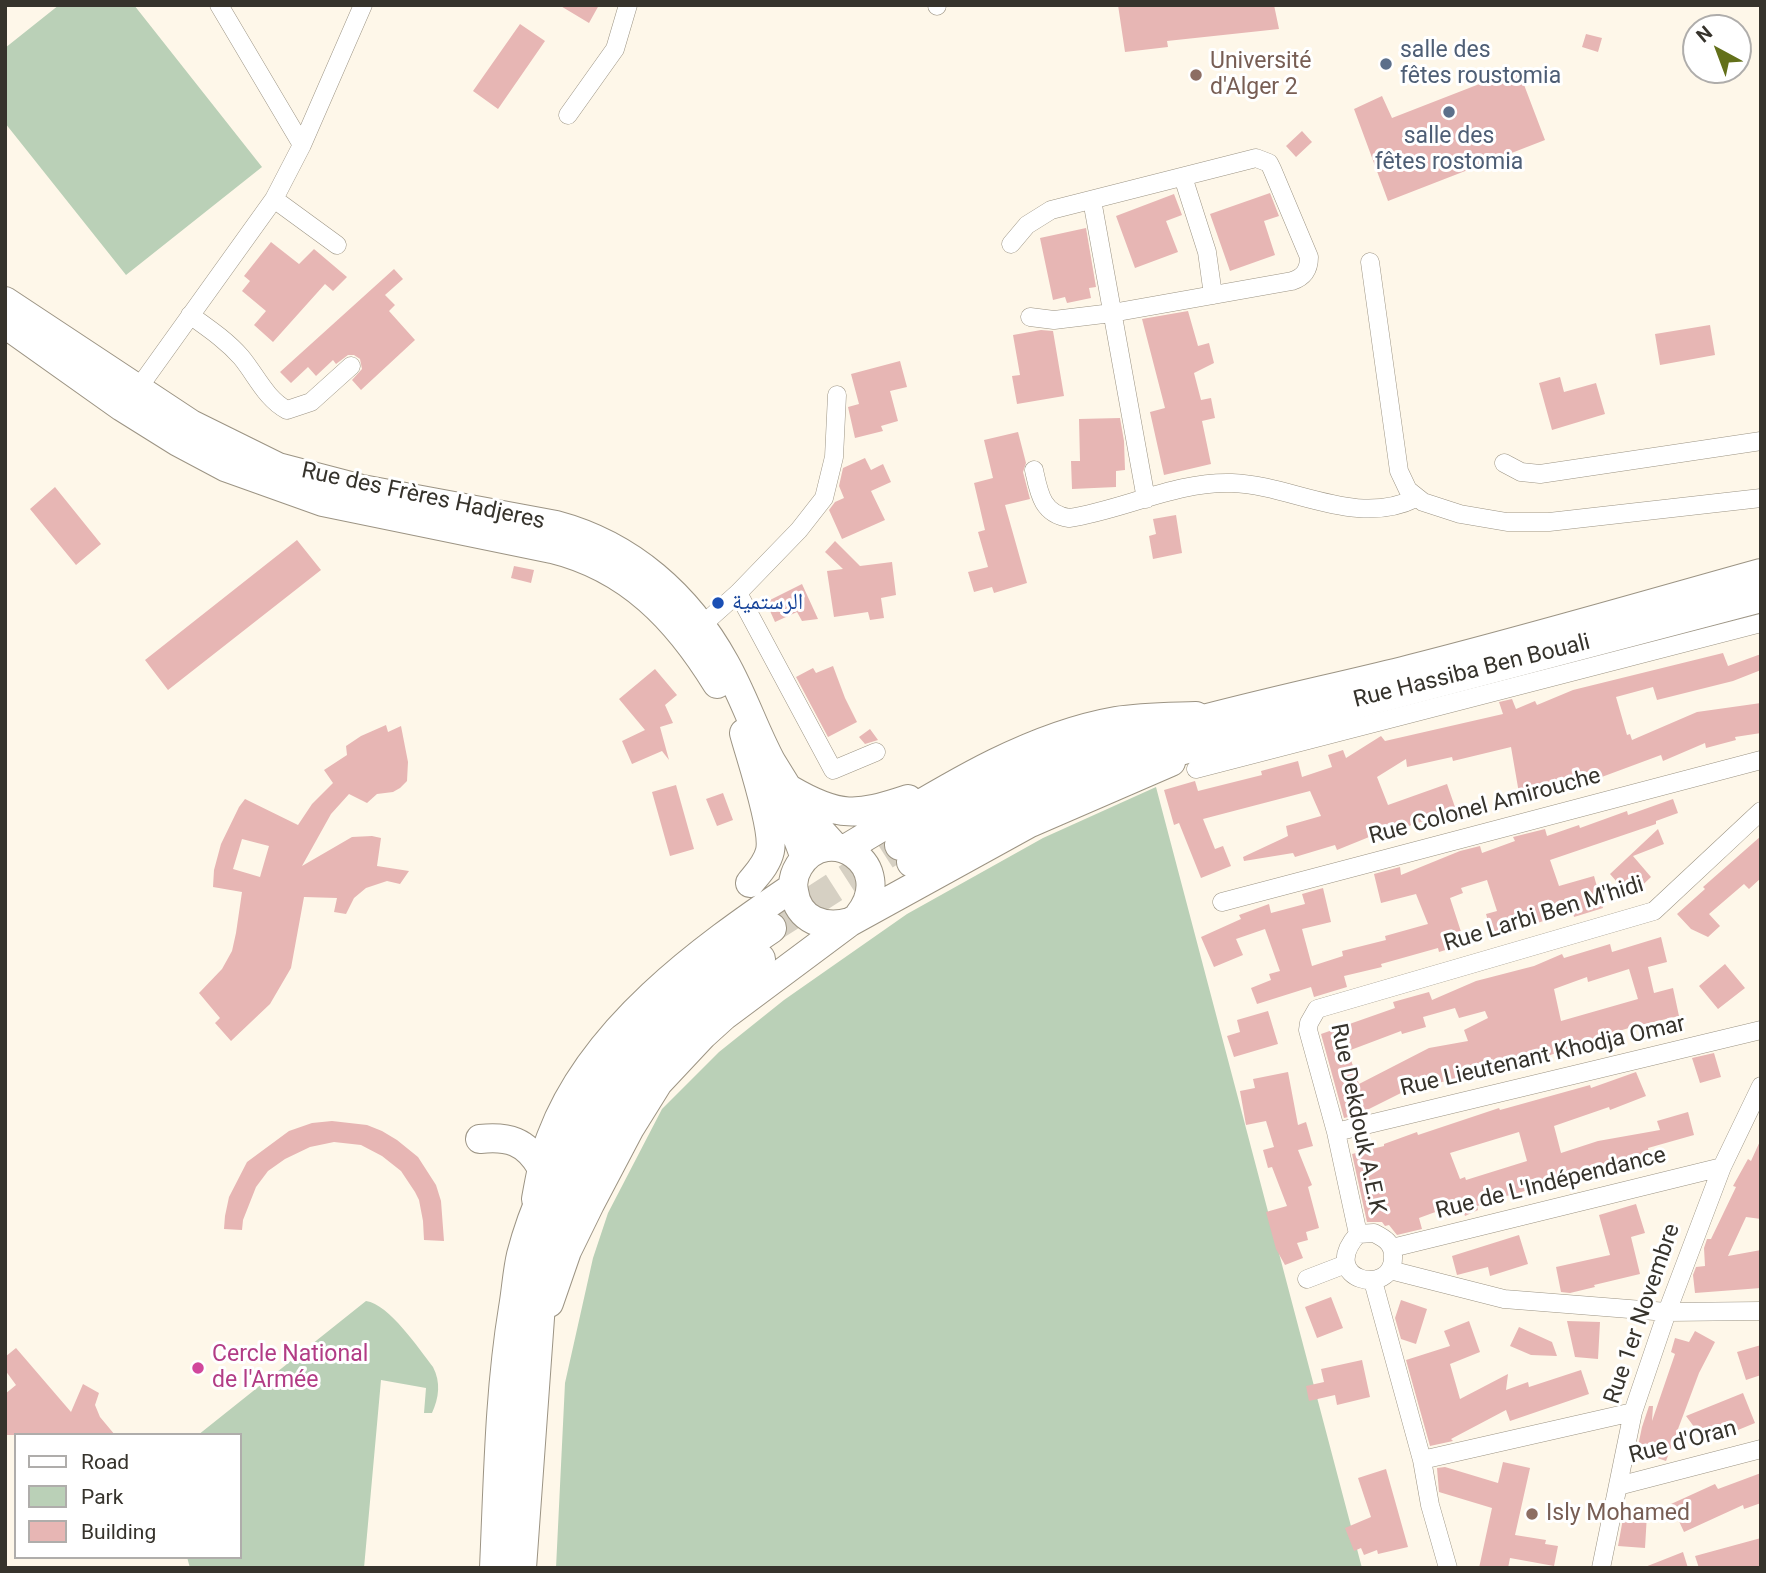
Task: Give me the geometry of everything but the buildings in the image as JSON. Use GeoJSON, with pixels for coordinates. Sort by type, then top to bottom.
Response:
{"type":"FeatureCollection","features":[{"type":"Feature","properties":{"kind":"highway"},"geometry":{"type":"LineString","coordinates":[[906,853],[976,826],[1067,785],[1138,761],[1213,729],[1405,671],[1761,574]]}},
{"type":"Feature","properties":{"kind":"highway"},"geometry":{"type":"LineString","coordinates":[[1213,729],[1761,597]]}},
{"type":"Feature","properties":{"kind":"highway"},"geometry":{"type":"LineString","coordinates":[[495,1568],[508,1346],[522,1258],[532,1220],[582,1120],[624,1059],[650,1028],[690,989],[776,935],[669,1040],[622,1098],[582,1167],[554,1237],[543,1278],[521,1568]]}},
{"type":"Feature","properties":{"kind":"main road","name":"Rue des Frères Hadjeres"},"geometry":{"type":"LineString","coordinates":[[5,301],[130,396],[278,467],[362,489],[556,524],[580,531],[628,555],[670,589],[701,626],[727,666],[770,760],[787,788],[809,819],[840,848]]}},
{"type":"Feature","properties":{"kind":"main road"},"geometry":{"type":"LineString","coordinates":[[5,324],[130,396],[178,442],[225,467],[323,502],[578,556],[603,566],[630,583],[667,617],[698,656],[742,724],[787,808],[805,858]]}},
{"type":"Feature","properties":{"kind":"main road"},"geometry":{"type":"LineString","coordinates":[[1155,717],[1213,729],[1155,770],[1027,824],[838,925],[824,925],[812,920],[802,912],[795,900],[793,887],[796,870],[805,858],[824,848],[840,848],[954,784],[1059,737],[1115,721],[1155,717]]}},
{"type":"Feature","properties":{"kind":"main road"},"geometry":{"type":"LineString","coordinates":[[742,724],[769,826],[771,846],[764,866],[750,883]]}},
{"type":"Feature","properties":{"kind":"main road"},"geometry":{"type":"LineString","coordinates":[[787,788],[823,806],[849,813],[880,808],[954,784]]}},
{"type":"Feature","properties":{"kind":"main road"},"geometry":{"type":"LineString","coordinates":[[537,1338],[567,1251],[630,1128],[659,1083],[724,1016],[855,918],[871,895],[872,884],[864,863],[840,848]]}},
{"type":"Feature","properties":{"kind":"main road"},"geometry":{"type":"LineString","coordinates":[[532,1220],[541,1167],[551,1136],[565,1104],[594,1059],[618,1031],[701,953],[793,887]]}},
{"type":"Feature","properties":{"kind":"main road"},"geometry":{"type":"LineString","coordinates":[[480,1139],[512,1139],[529,1149],[541,1167]]}},
{"type":"Feature","properties":{"kind":"street"},"geometry":{"type":"LineString","coordinates":[[219,5],[302,145]]}},
{"type":"Feature","properties":{"kind":"street"},"geometry":{"type":"LineString","coordinates":[[130,396],[274,199],[302,145],[359,12],[370,5]]}},
{"type":"Feature","properties":{"kind":"street"},"geometry":{"type":"LineString","coordinates":[[568,116],[615,49],[628,5]]}},
{"type":"Feature","properties":{"kind":"street"},"geometry":{"type":"LineString","coordinates":[[1011,244],[1018,233],[1038,216],[1051,211],[1256,158],[1263,159],[1272,169],[1309,257],[1307,270],[1298,279],[1112,313],[1054,320],[1030,317]]}},
{"type":"Feature","properties":{"kind":"street"},"geometry":{"type":"LineString","coordinates":[[1183,177],[1207,252],[1213,295]]}},
{"type":"Feature","properties":{"kind":"street"},"geometry":{"type":"LineString","coordinates":[[274,199],[337,245]]}},
{"type":"Feature","properties":{"kind":"street"},"geometry":{"type":"LineString","coordinates":[[1092,200],[1146,499]]}},
{"type":"Feature","properties":{"kind":"street"},"geometry":{"type":"LineString","coordinates":[[1370,262],[1399,471],[1416,498],[1460,514],[1528,523],[1761,498]]}},
{"type":"Feature","properties":{"kind":"street"},"geometry":{"type":"LineString","coordinates":[[190,315],[221,338],[245,363],[275,404],[287,410],[310,402],[351,366]]}},
{"type":"Feature","properties":{"kind":"street"},"geometry":{"type":"LineString","coordinates":[[701,626],[738,593],[799,530],[824,498],[834,457],[837,395]]}},
{"type":"Feature","properties":{"kind":"street"},"geometry":{"type":"LineString","coordinates":[[1504,463],[1521,472],[1540,474],[1761,441]]}},
{"type":"Feature","properties":{"kind":"street"},"geometry":{"type":"LineString","coordinates":[[1034,470],[1041,500],[1046,507],[1060,516],[1077,516],[1202,485],[1224,483],[1247,484],[1369,509],[1397,506],[1416,498]]}},
{"type":"Feature","properties":{"kind":"street"},"geometry":{"type":"LineString","coordinates":[[738,593],[832,770],[876,752]]}},
{"type":"Feature","properties":{"kind":"street","name":"Rue Hassiba Ben Bouali"},"geometry":{"type":"LineString","coordinates":[[1196,769],[1761,623]]}},
{"type":"Feature","properties":{"kind":"street","name":"Rue Colonel Amirouche"},"geometry":{"type":"LineString","coordinates":[[1222,902],[1761,760]]}},
{"type":"Feature","properties":{"kind":"street","name":"Rue Larbi Ben M'hidi"},"geometry":{"type":"LineString","coordinates":[[1312,1015],[1324,1005],[1654,911],[1761,811]]}},
{"type":"Feature","properties":{"kind":"street","name":"Rue Dekdouk A.E.K"},"geometry":{"type":"LineString","coordinates":[[1312,1015],[1308,1030],[1336,1132],[1358,1234]]}},
{"type":"Feature","properties":{"kind":"street","name":"Rue Lieutenant Khodja Omar"},"geometry":{"type":"LineString","coordinates":[[1336,1132],[1761,1030]]}},
{"type":"Feature","properties":{"kind":"street","name":"Rue 1er Novembre"},"geometry":{"type":"LineString","coordinates":[[1601,1568],[1633,1412],[1667,1312],[1723,1167],[1761,1086]]}},
{"type":"Feature","properties":{"kind":"street","name":"Rue de L'Indépendance"},"geometry":{"type":"LineString","coordinates":[[1392,1248],[1723,1167]]}},
{"type":"Feature","properties":{"kind":"street"},"geometry":{"type":"LineString","coordinates":[[1374,1233],[1385,1238],[1392,1248],[1394,1259],[1390,1270],[1373,1281],[1362,1280],[1352,1274],[1346,1264],[1348,1246],[1358,1234],[1374,1233]]}},
{"type":"Feature","properties":{"kind":"street"},"geometry":{"type":"LineString","coordinates":[[1307,1279],[1346,1264]]}},
{"type":"Feature","properties":{"kind":"street"},"geometry":{"type":"LineString","coordinates":[[1390,1270],[1504,1299],[1667,1312],[1761,1311]]}},
{"type":"Feature","properties":{"kind":"street"},"geometry":{"type":"LineString","coordinates":[[1373,1281],[1422,1460],[1430,1504],[1448,1568]]}},
{"type":"Feature","properties":{"kind":"street"},"geometry":{"type":"LineString","coordinates":[[1422,1460],[1633,1412]]}},
{"type":"Feature","properties":{"kind":"street","name":"Rue d'Oran"},"geometry":{"type":"LineString","coordinates":[[1618,1486],[1761,1449]]}},
{"type":"Feature","properties":{"kind":"green space"},"geometry":{"type":"Polygon","coordinates":[[[59,5],[134,5],[262,167],[126,275],[5,123],[5,48],[59,5]]]}},
{"type":"Feature","properties":{"kind":"green space"},"geometry":{"type":"Polygon","coordinates":[[[1156,787],[1362,1568],[556,1568],[565,1383],[593,1258],[608,1213],[662,1109],[719,1052],[784,1000],[907,914],[1043,838],[1156,787]]]}},
{"type":"Feature","properties":{"kind":"green space"},"geometry":{"type":"Polygon","coordinates":[[[366,1301],[375,1304],[394,1318],[433,1367],[437,1378],[438,1390],[432,1413],[424,1413],[426,1388],[381,1380],[364,1568],[190,1568],[188,1559],[242,1559],[242,1433],[201,1433],[366,1301]]]}},
{"type":"Feature","properties":{"kind":"tunnel"},"geometry":{"type":"LineString","coordinates":[[771,928],[900,845]]}},
{"type":"Feature","properties":{"kind":"place","name":"salle des fêtes roustomia"},"geometry":{"type":"Point","coordinates":[1386,64]}},
{"type":"Feature","properties":{"kind":"place","name":"Université d'Alger 2"},"geometry":{"type":"Point","coordinates":[1196,75]}},
{"type":"Feature","properties":{"kind":"place","name":"salle des fêtes rostomia"},"geometry":{"type":"Point","coordinates":[1449,112]}},
{"type":"Feature","properties":{"kind":"place","name":"الرستمية"},"geometry":{"type":"Point","coordinates":[718,603]}},
{"type":"Feature","properties":{"kind":"place","name":"Cercle National de l'Armée"},"geometry":{"type":"Point","coordinates":[198,1368]}},
{"type":"Feature","properties":{"kind":"place","name":"Isly Mohamed"},"geometry":{"type":"Point","coordinates":[1532,1514]}}]}
